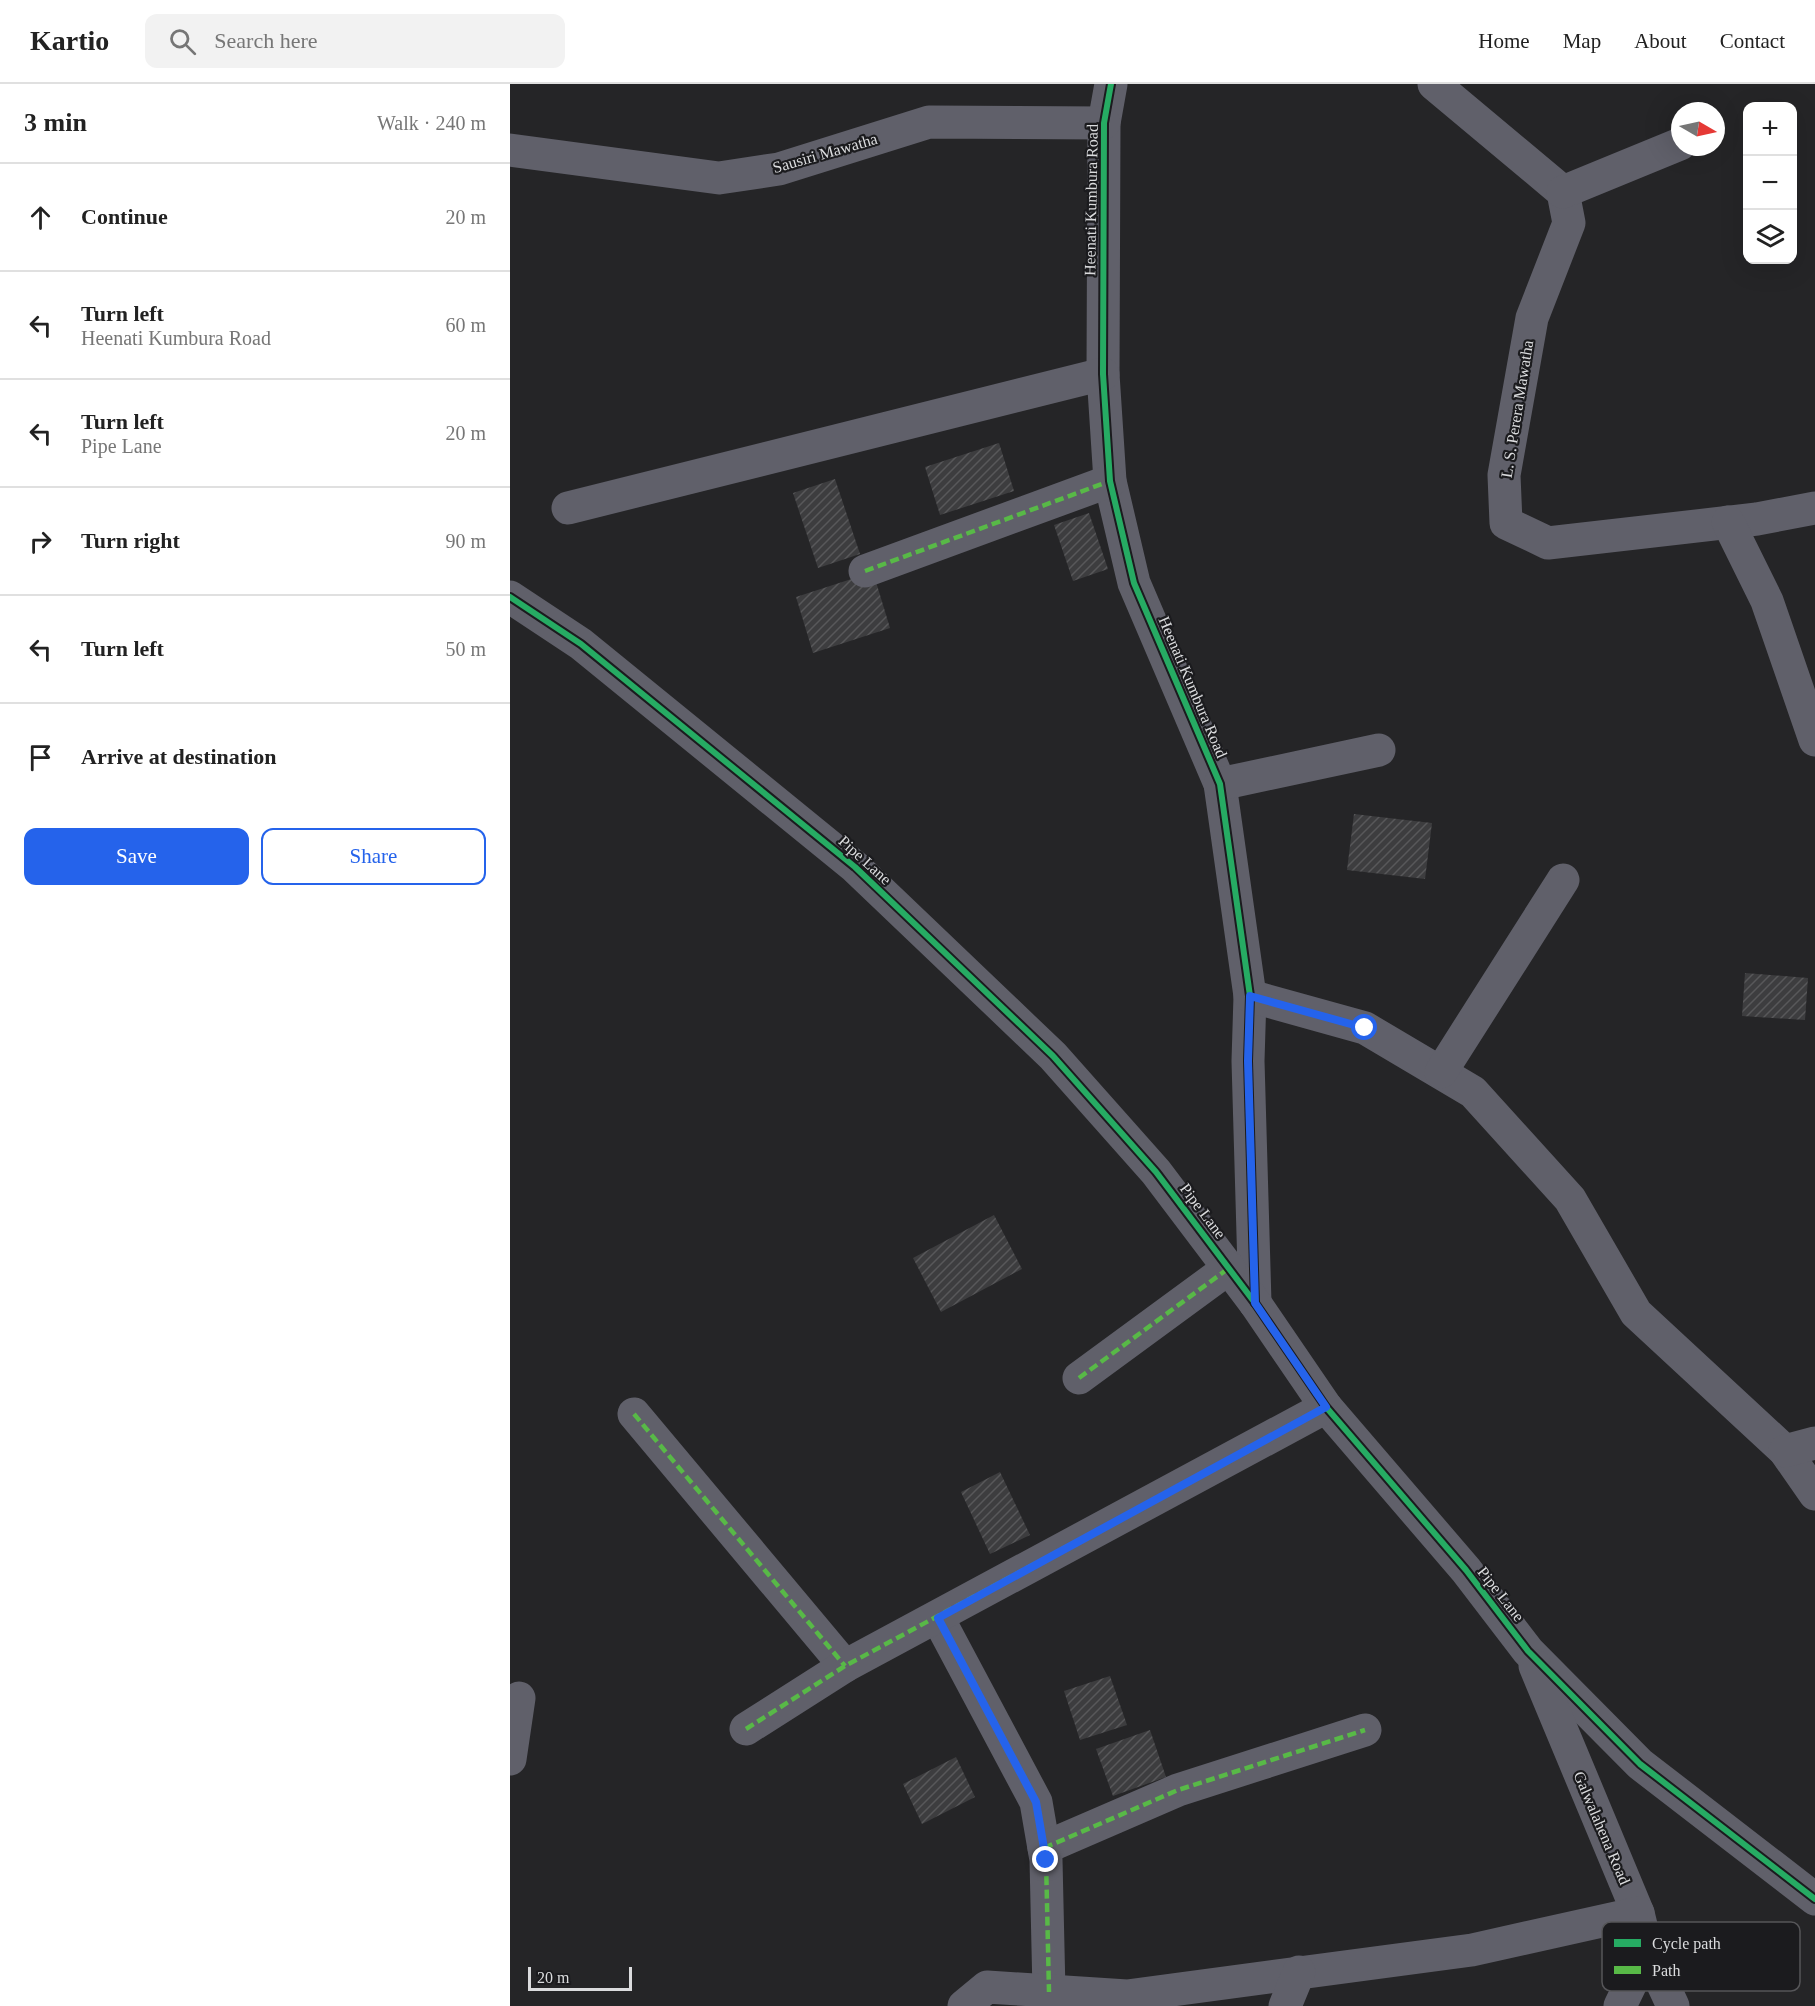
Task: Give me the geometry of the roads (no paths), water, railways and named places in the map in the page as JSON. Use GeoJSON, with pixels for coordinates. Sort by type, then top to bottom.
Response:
{"type":"FeatureCollection","features":[{"type":"Feature","properties":{"kind":"street","name":"Heenati Kumbura Road"},"geometry":{"type":"LineString","coordinates":[[1111,84],[1104,123],[1103,374],[1110,481],[1134,584],[1220,784],[1250,996],[1248,1061],[1255,1303]]}},
{"type":"Feature","properties":{"kind":"street"},"geometry":{"type":"LineString","coordinates":[[1434,84],[1563,192],[1671,148]]}},
{"type":"Feature","properties":{"kind":"street","name":"Sausiri Mawatha"},"geometry":{"type":"LineString","coordinates":[[510,150],[719,178],[779,169],[929,122],[1104,123]]}},
{"type":"Feature","properties":{"kind":"street","name":"L. S. Perera Mawatha"},"geometry":{"type":"LineString","coordinates":[[1563,192],[1569,223],[1532,318],[1504,475],[1506,523],[1548,543],[1728,522],[1815,508]]}},
{"type":"Feature","properties":{"kind":"street"},"geometry":{"type":"LineString","coordinates":[[568,508],[1103,374]]}},
{"type":"Feature","properties":{"kind":"street"},"geometry":{"type":"LineString","coordinates":[[865,571],[1110,481]]}},
{"type":"Feature","properties":{"kind":"street"},"geometry":{"type":"LineString","coordinates":[[1728,522],[1767,601],[1815,740]]}},
{"type":"Feature","properties":{"kind":"street","name":"Pipe Lane"},"geometry":{"type":"LineString","coordinates":[[510,597],[581,644],[855,867],[1053,1056],[1156,1172],[1255,1303],[1326,1407],[1466,1570],[1528,1651],[1640,1764],[1815,1899]]}},
{"type":"Feature","properties":{"kind":"street"},"geometry":{"type":"LineString","coordinates":[[1220,784],[1379,750]]}},
{"type":"Feature","properties":{"kind":"street"},"geometry":{"type":"LineString","coordinates":[[1441,1072],[1563,880]]}},
{"type":"Feature","properties":{"kind":"street"},"geometry":{"type":"LineString","coordinates":[[1250,996],[1365,1028],[1473,1092],[1570,1199],[1636,1313],[1800,1447],[1815,1494]]}},
{"type":"Feature","properties":{"kind":"street"},"geometry":{"type":"LineString","coordinates":[[1079,1378],[1229,1268]]}},
{"type":"Feature","properties":{"kind":"street"},"geometry":{"type":"LineString","coordinates":[[746,1729],[845,1666],[938,1618],[1326,1407]]}},
{"type":"Feature","properties":{"kind":"street"},"geometry":{"type":"LineString","coordinates":[[634,1414],[845,1666]]}},
{"type":"Feature","properties":{"kind":"street"},"geometry":{"type":"LineString","coordinates":[[938,1618],[1036,1802],[1044,1848],[1049,1992]]}},
{"type":"Feature","properties":{"kind":"street","name":"Galwalahena Road"},"geometry":{"type":"LineString","coordinates":[[1528,1651],[1640,1922]]}},
{"type":"Feature","properties":{"kind":"street"},"geometry":{"type":"LineString","coordinates":[[510,1759],[519,1698]]}},
{"type":"Feature","properties":{"kind":"street"},"geometry":{"type":"LineString","coordinates":[[1044,1848],[1178,1790],[1365,1730]]}},
{"type":"Feature","properties":{"kind":"street"},"geometry":{"type":"LineString","coordinates":[[964,2006],[987,1987],[1127,1996],[1472,1950],[1638,1913]]}},
{"type":"Feature","properties":{"kind":"street"},"geometry":{"type":"LineString","coordinates":[[1285,2006],[1299,1972]]}},
{"type":"Feature","properties":{"kind":"street"},"geometry":{"type":"LineString","coordinates":[[1620,2006],[1627,1991]]}},
{"type":"Feature","properties":{"kind":"street","name":"Galwalahena Road"},"geometry":{"type":"LineString","coordinates":[[1666,1991],[1673,2006]]}}]}
